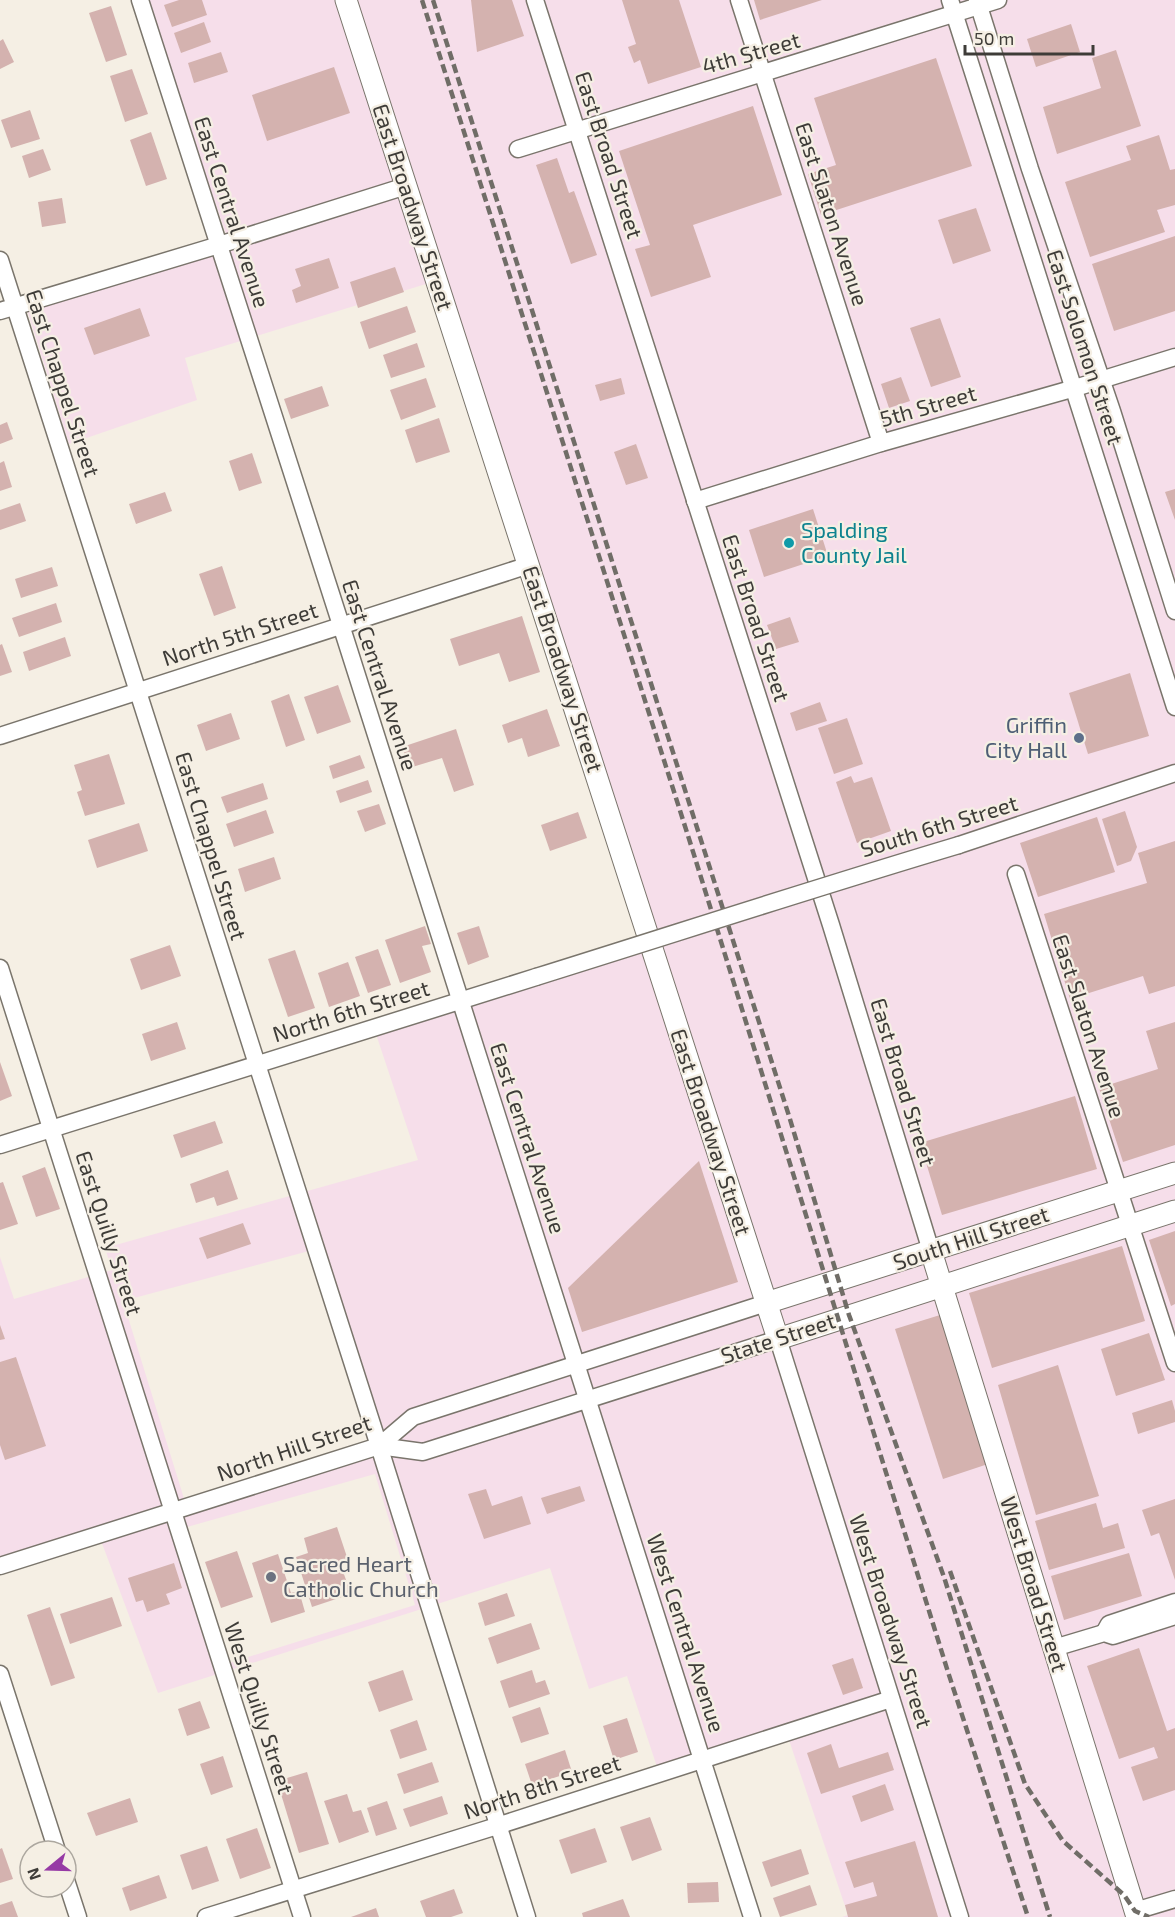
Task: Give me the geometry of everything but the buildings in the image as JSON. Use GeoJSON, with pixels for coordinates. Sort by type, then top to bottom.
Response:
{"type":"FeatureCollection","features":[{"type":"Feature","properties":{"kind":"main road","name":"East Broadway Street"},"geometry":{"type":"LineString","coordinates":[[346,0],[778,1340]]}},
{"type":"Feature","properties":{"kind":"main road","name":"South Hill Street"},"geometry":{"type":"LineString","coordinates":[[766,1303],[1175,1173]]}},
{"type":"Feature","properties":{"kind":"main road","name":"State Street"},"geometry":{"type":"LineString","coordinates":[[778,1340],[1175,1211]]}},
{"type":"Feature","properties":{"kind":"main road","name":"West Broad Street"},"geometry":{"type":"LineString","coordinates":[[931,1251],[1136,1914]]}},
{"type":"Feature","properties":{"kind":"street","name":"East Central Avenue"},"geometry":{"type":"LineString","coordinates":[[140,0],[577,1364]]}},
{"type":"Feature","properties":{"kind":"street","name":"East Broad Street"},"geometry":{"type":"LineString","coordinates":[[535,0],[831,925],[931,1251]]}},
{"type":"Feature","properties":{"kind":"street","name":"East Slaton Avenue"},"geometry":{"type":"LineString","coordinates":[[739,0],[881,443]]}},
{"type":"Feature","properties":{"kind":"street","name":"4th Street"},"geometry":{"type":"LineString","coordinates":[[518,149],[728,83],[764,74],[953,7],[998,0]]}},
{"type":"Feature","properties":{"kind":"street","name":"East Solomon Street"},"geometry":{"type":"LineString","coordinates":[[978,3],[1175,610]]}},
{"type":"Feature","properties":{"kind":"street","name":"East Solomon Street"},"geometry":{"type":"LineString","coordinates":[[953,7],[1175,707]]}},
{"type":"Feature","properties":{"kind":"street"},"geometry":{"type":"LineString","coordinates":[[7,309],[406,186]]}},
{"type":"Feature","properties":{"kind":"street","name":"East Chappel Street"},"geometry":{"type":"LineString","coordinates":[[0,260],[7,309],[138,690],[527,1917]]}},
{"type":"Feature","properties":{"kind":"street","name":"5th Street"},"geometry":{"type":"LineString","coordinates":[[695,501],[881,443],[1175,357]]}},
{"type":"Feature","properties":{"kind":"street","name":"North 5th Street"},"geometry":{"type":"LineString","coordinates":[[0,736],[529,565]]}},
{"type":"Feature","properties":{"kind":"street","name":"South 6th Street"},"geometry":{"type":"LineString","coordinates":[[716,921],[959,845],[1175,773]]}},
{"type":"Feature","properties":{"kind":"street","name":"East Slaton Avenue"},"geometry":{"type":"LineString","coordinates":[[1016,874],[1175,1363]]}},
{"type":"Feature","properties":{"kind":"street","name":"North 6th Street"},"geometry":{"type":"LineString","coordinates":[[0,1145],[716,921]]}},
{"type":"Feature","properties":{"kind":"street","name":"East Quilly Street"},"geometry":{"type":"LineString","coordinates":[[0,968],[174,1512]]}},
{"type":"Feature","properties":{"kind":"street","name":"North Hill Street"},"geometry":{"type":"LineString","coordinates":[[0,1566],[379,1446],[412,1417],[766,1303]]}},
{"type":"Feature","properties":{"kind":"street","name":"State Street"},"geometry":{"type":"LineString","coordinates":[[379,1446],[423,1452],[778,1340]]}},
{"type":"Feature","properties":{"kind":"street","name":"West Broadway Street"},"geometry":{"type":"LineString","coordinates":[[778,1340],[960,1917]]}},
{"type":"Feature","properties":{"kind":"street","name":"West Central Avenue"},"geometry":{"type":"LineString","coordinates":[[577,1364],[752,1917]]}},
{"type":"Feature","properties":{"kind":"street","name":"West Quilly Street"},"geometry":{"type":"LineString","coordinates":[[174,1512],[303,1917]]}},
{"type":"Feature","properties":{"kind":"street"},"geometry":{"type":"LineString","coordinates":[[1104,1633],[1109,1624],[1175,1602]]}},
{"type":"Feature","properties":{"kind":"street"},"geometry":{"type":"LineString","coordinates":[[1054,1648],[1104,1633],[1113,1636],[1175,1616]]}},
{"type":"Feature","properties":{"kind":"street"},"geometry":{"type":"LineString","coordinates":[[0,1674],[53,1839]]}},
{"type":"Feature","properties":{"kind":"street","name":"North 8th Street"},"geometry":{"type":"LineString","coordinates":[[206,1917],[891,1699]]}},
{"type":"Feature","properties":{"kind":"street"},"geometry":{"type":"LineString","coordinates":[[72,1899],[78,1917]]}},
{"type":"Feature","properties":{"kind":"street"},"geometry":{"type":"LineString","coordinates":[[1136,1914],[1175,1899]]}},
{"type":"Feature","properties":{"kind":"shaded area"},"geometry":{"type":"Polygon","coordinates":[[[148,0],[1175,0],[1175,1917],[842,1917],[848,1915],[788,1737],[660,1776],[627,1676],[589,1689],[550,1568],[158,1693],[97,1530],[0,1562],[0,1257],[14,1299],[112,1270],[105,1248],[418,1160],[372,1022],[648,937],[439,280],[185,358],[197,400],[69,444],[24,300],[226,234],[148,0]],[[320,1248],[123,1301],[186,1505],[380,1452],[320,1248]],[[375,1474],[187,1527],[229,1663],[415,1605],[375,1474]]]}},
{"type":"Feature","properties":{"kind":"railway"},"geometry":{"type":"LineString","coordinates":[[422,0],[690,842],[948,1672],[1028,1917]]}},
{"type":"Feature","properties":{"kind":"railway"},"geometry":{"type":"LineString","coordinates":[[433,0],[789,1116],[849,1315],[944,1577],[1050,1917]]}},
{"type":"Feature","properties":{"kind":"railway"},"geometry":{"type":"LineString","coordinates":[[950,1571],[1025,1784],[1063,1841],[1124,1895],[1135,1911],[1149,1917]]}},
{"type":"Feature","properties":{"kind":"place","name":"Spalding County Jail"},"geometry":{"type":"Point","coordinates":[789,543]}},
{"type":"Feature","properties":{"kind":"place","name":"Griffin City Hall"},"geometry":{"type":"Point","coordinates":[1079,738]}},
{"type":"Feature","properties":{"kind":"place","name":"Sacred Heart Catholic Church"},"geometry":{"type":"Point","coordinates":[271,1577]}}]}
